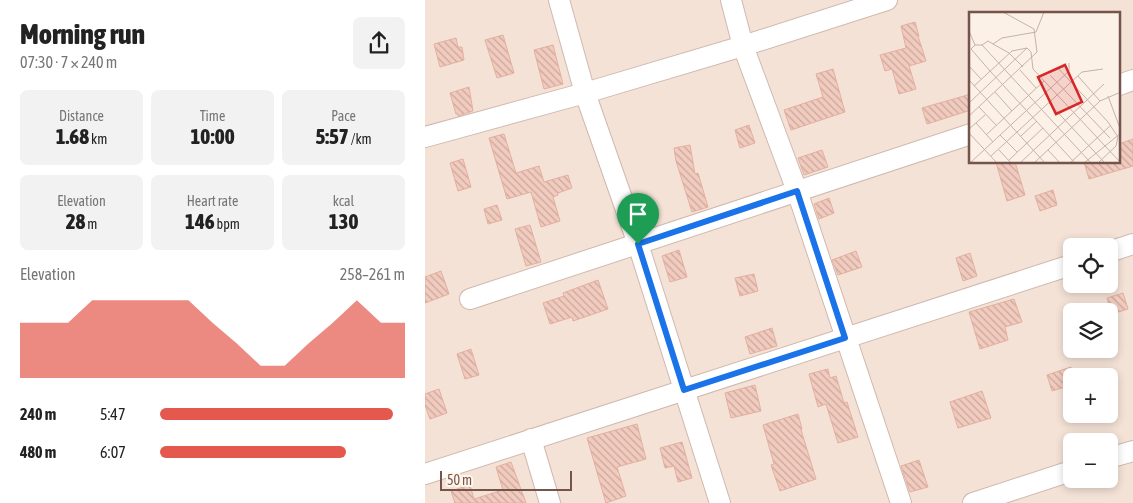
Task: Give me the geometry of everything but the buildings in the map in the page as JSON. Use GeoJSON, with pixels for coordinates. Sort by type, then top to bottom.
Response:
{"type":"FeatureCollection","features":[{"type":"Feature","properties":{"kind":"street"},"geometry":{"type":"LineString","coordinates":[[559,0],[585,93],[638,244],[720,503]]}},
{"type":"Feature","properties":{"kind":"street"},"geometry":{"type":"LineString","coordinates":[[731,0],[743,46],[797,191],[901,503]]}},
{"type":"Feature","properties":{"kind":"street"},"geometry":{"type":"LineString","coordinates":[[425,138],[743,46],[887,0]]}},
{"type":"Feature","properties":{"kind":"street"},"geometry":{"type":"LineString","coordinates":[[470,299],[969,135]]}},
{"type":"Feature","properties":{"kind":"street"},"geometry":{"type":"LineString","coordinates":[[1118,249],[1133,244]]}},
{"type":"Feature","properties":{"kind":"street"},"geometry":{"type":"LineString","coordinates":[[425,474],[1063,267]]}},
{"type":"Feature","properties":{"kind":"street"},"geometry":{"type":"LineString","coordinates":[[531,439],[550,503]]}},
{"type":"Feature","properties":{"kind":"street"},"geometry":{"type":"LineString","coordinates":[[1118,455],[1133,450]]}},
{"type":"Feature","properties":{"kind":"street"},"geometry":{"type":"LineString","coordinates":[[973,503],[1063,474]]}},
{"type":"Feature","properties":{"kind":"shaded area"},"geometry":{"type":"Polygon","coordinates":[[[425,0],[1133,0],[1133,503],[425,503],[425,0]]]}},
{"type":"Feature","properties":{"kind":"route"},"geometry":{"type":"LineString","coordinates":[[797,191],[845,338],[684,390],[638,244],[797,191]]}}]}
